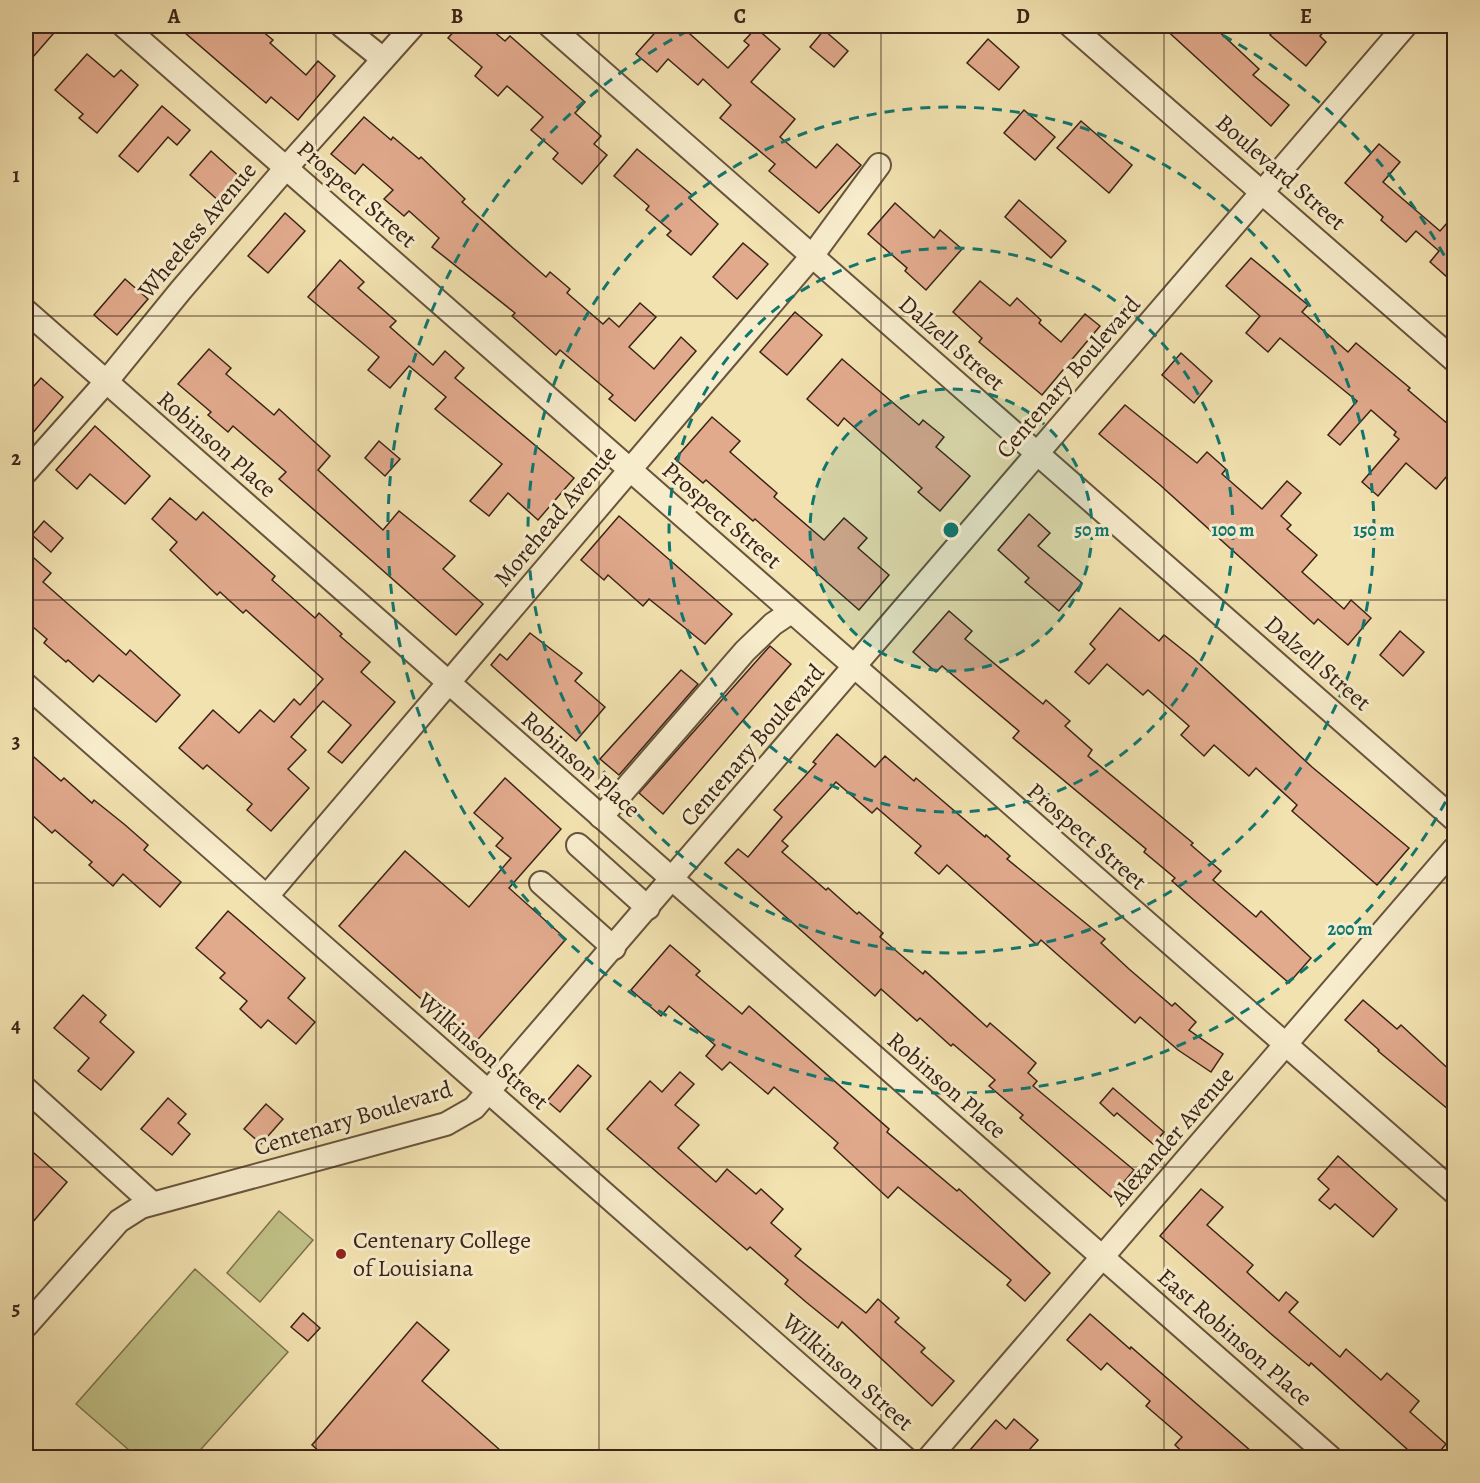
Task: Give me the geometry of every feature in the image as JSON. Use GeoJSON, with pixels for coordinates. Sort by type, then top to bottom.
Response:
{"type":"FeatureCollection","features":[{"type":"Feature","properties":{"kind":"street","name":"Prospect Street"},"geometry":{"type":"LineString","coordinates":[[124,26],[854,668],[1455,1192]]}},
{"type":"Feature","properties":{"kind":"street"},"geometry":{"type":"LineString","coordinates":[[342,26],[383,59]]}},
{"type":"Feature","properties":{"kind":"street","name":"Wheeless Avenue"},"geometry":{"type":"LineString","coordinates":[[26,472],[106,382],[181,290],[286,168],[413,26]]}},
{"type":"Feature","properties":{"kind":"street","name":"Dalzell Street"},"geometry":{"type":"LineString","coordinates":[[550,26],[1455,819]]}},
{"type":"Feature","properties":{"kind":"street","name":"Boulevard Street"},"geometry":{"type":"LineString","coordinates":[[1071,26],[1455,360]]}},
{"type":"Feature","properties":{"kind":"street","name":"Centenary Boulevard"},"geometry":{"type":"LineString","coordinates":[[26,1326],[119,1221],[152,1203],[446,1124],[465,1115],[488,1092],[614,948],[1405,26]]}},
{"type":"Feature","properties":{"kind":"street","name":"Morehead Avenue"},"geometry":{"type":"LineString","coordinates":[[267,896],[812,256],[879,165]]}},
{"type":"Feature","properties":{"kind":"street","name":"Robinson Place"},"geometry":{"type":"LineString","coordinates":[[26,311],[1102,1258]]}},
{"type":"Feature","properties":{"kind":"street"},"geometry":{"type":"LineString","coordinates":[[601,818],[746,651],[773,624],[791,612]]}},
{"type":"Feature","properties":{"kind":"street","name":"Wilkinson Street"},"geometry":{"type":"LineString","coordinates":[[26,685],[905,1458]]}},
{"type":"Feature","properties":{"kind":"street"},"geometry":{"type":"LineString","coordinates":[[578,845],[648,908]]}},
{"type":"Feature","properties":{"kind":"street","name":"Alexander Avenue"},"geometry":{"type":"LineString","coordinates":[[929,1458],[1455,849]]}},
{"type":"Feature","properties":{"kind":"street"},"geometry":{"type":"LineString","coordinates":[[541,882],[614,948]]}},
{"type":"Feature","properties":{"kind":"street"},"geometry":{"type":"LineString","coordinates":[[26,1089],[152,1203]]}},
{"type":"Feature","properties":{"kind":"street","name":"East Robinson Place"},"geometry":{"type":"LineString","coordinates":[[1102,1258],[1331,1458]]}},
{"type":"Feature","properties":{"kind":"green space"},"geometry":{"type":"Polygon","coordinates":[[[279,1211],[313,1240],[260,1302],[227,1273],[279,1211]]]}},
{"type":"Feature","properties":{"kind":"green space"},"geometry":{"type":"Polygon","coordinates":[[[195,1269],[288,1352],[194,1457],[137,1457],[76,1404],[195,1269]]]}},
{"type":"Feature","properties":{"kind":"building"},"geometry":{"type":"Polygon","coordinates":[[[26,26],[60,26],[26,65],[26,26]]]}},
{"type":"Feature","properties":{"kind":"building"},"geometry":{"type":"Polygon","coordinates":[[[177,26],[256,26],[273,40],[270,43],[306,75],[318,61],[335,76],[298,120],[271,97],[266,103],[177,26]]]}},
{"type":"Feature","properties":{"kind":"building"},"geometry":{"type":"Polygon","coordinates":[[[459,26],[487,26],[505,41],[510,36],[585,102],[575,113],[601,136],[594,144],[607,155],[582,184],[553,159],[558,153],[531,130],[543,117],[507,86],[498,96],[475,76],[482,67],[448,38],[459,26]]]}},
{"type":"Feature","properties":{"kind":"building"},"geometry":{"type":"Polygon","coordinates":[[[661,26],[681,26],[728,68],[749,45],[744,41],[756,28],[780,49],[751,82],[795,119],[780,137],[816,168],[837,144],[861,165],[819,213],[769,171],[775,164],[720,118],[731,105],[703,79],[698,85],[668,59],[657,72],[636,54],[661,26]]]}},
{"type":"Feature","properties":{"kind":"building"},"geometry":{"type":"Polygon","coordinates":[[[1162,26],[1213,26],[1259,69],[1253,75],[1289,105],[1271,126],[1162,26]]]}},
{"type":"Feature","properties":{"kind":"building"},"geometry":{"type":"Polygon","coordinates":[[[1278,26],[1329,26],[1320,36],[1326,42],[1306,66],[1270,35],[1278,26]]]}},
{"type":"Feature","properties":{"kind":"building"},"geometry":{"type":"Polygon","coordinates":[[[824,30],[848,51],[834,67],[810,47],[824,30]]]}},
{"type":"Feature","properties":{"kind":"building"},"geometry":{"type":"Polygon","coordinates":[[[988,39],[1019,67],[999,90],[967,63],[988,39]]]}},
{"type":"Feature","properties":{"kind":"building"},"geometry":{"type":"Polygon","coordinates":[[[87,54],[114,77],[121,70],[138,85],[97,133],[79,118],[83,114],[55,90],[87,54]]]}},
{"type":"Feature","properties":{"kind":"building"},"geometry":{"type":"Polygon","coordinates":[[[162,106],[190,130],[177,145],[168,137],[138,172],[119,156],[162,106]]]}},
{"type":"Feature","properties":{"kind":"building"},"geometry":{"type":"Polygon","coordinates":[[[1024,110],[1055,137],[1035,160],[1004,133],[1024,110]]]}},
{"type":"Feature","properties":{"kind":"building"},"geometry":{"type":"Polygon","coordinates":[[[364,117],[391,140],[393,137],[419,159],[421,157],[465,199],[462,202],[546,277],[550,272],[570,289],[567,293],[603,324],[609,318],[619,327],[640,303],[656,317],[629,347],[654,369],[681,337],[696,351],[635,421],[609,399],[613,395],[560,350],[556,355],[512,316],[515,313],[432,247],[439,238],[409,211],[404,216],[384,199],[393,190],[363,164],[355,174],[331,154],[364,117]]]}},
{"type":"Feature","properties":{"kind":"building"},"geometry":{"type":"Polygon","coordinates":[[[1081,121],[1132,165],[1109,193],[1057,148],[1081,121]]]}},
{"type":"Feature","properties":{"kind":"building"},"geometry":{"type":"Polygon","coordinates":[[[1379,144],[1400,162],[1383,182],[1440,231],[1455,214],[1455,284],[1430,262],[1439,251],[1416,231],[1406,242],[1381,220],[1383,217],[1345,183],[1379,144]]]}},
{"type":"Feature","properties":{"kind":"building"},"geometry":{"type":"Polygon","coordinates":[[[637,149],[692,195],[689,198],[718,224],[691,255],[667,235],[671,231],[646,210],[649,206],[614,176],[637,149]]]}},
{"type":"Feature","properties":{"kind":"building"},"geometry":{"type":"Polygon","coordinates":[[[211,151],[241,178],[220,202],[190,175],[211,151]]]}},
{"type":"Feature","properties":{"kind":"building"},"geometry":{"type":"Polygon","coordinates":[[[1019,200],[1066,241],[1051,258],[1005,217],[1019,200]]]}},
{"type":"Feature","properties":{"kind":"building"},"geometry":{"type":"Polygon","coordinates":[[[895,203],[934,238],[940,230],[962,249],[926,290],[905,271],[907,268],[868,234],[895,203]]]}},
{"type":"Feature","properties":{"kind":"building"},"geometry":{"type":"Polygon","coordinates":[[[285,213],[305,231],[268,273],[248,256],[285,213]]]}},
{"type":"Feature","properties":{"kind":"building"},"geometry":{"type":"Polygon","coordinates":[[[743,243],[768,264],[737,299],[713,277],[743,243]]]}},
{"type":"Feature","properties":{"kind":"building"},"geometry":{"type":"Polygon","coordinates":[[[1251,258],[1308,305],[1302,312],[1348,352],[1356,343],[1410,388],[1408,390],[1455,430],[1455,483],[1447,476],[1436,489],[1406,463],[1378,496],[1362,482],[1399,439],[1394,435],[1396,432],[1371,410],[1340,445],[1328,435],[1357,401],[1280,338],[1268,352],[1246,333],[1260,316],[1226,286],[1251,258]]]}},
{"type":"Feature","properties":{"kind":"building"},"geometry":{"type":"Polygon","coordinates":[[[340,260],[364,282],[358,288],[396,321],[390,327],[433,365],[445,351],[464,368],[455,378],[574,478],[538,520],[508,493],[489,516],[470,501],[502,464],[435,409],[446,397],[409,366],[390,388],[368,370],[379,357],[308,297],[340,260]]]}},
{"type":"Feature","properties":{"kind":"building"},"geometry":{"type":"Polygon","coordinates":[[[125,279],[148,299],[117,335],[94,315],[125,279]]]}},
{"type":"Feature","properties":{"kind":"building"},"geometry":{"type":"Polygon","coordinates":[[[980,281],[1010,306],[1017,298],[1041,320],[1039,323],[1061,342],[1085,314],[1100,326],[1042,395],[979,342],[982,338],[953,312],[980,281]]]}},
{"type":"Feature","properties":{"kind":"building"},"geometry":{"type":"Polygon","coordinates":[[[795,312],[822,335],[787,375],[760,352],[795,312]]]}},
{"type":"Feature","properties":{"kind":"building"},"geometry":{"type":"Polygon","coordinates":[[[209,349],[231,368],[226,374],[274,415],[279,409],[330,456],[318,470],[383,530],[399,511],[455,556],[443,569],[483,604],[456,635],[279,479],[286,472],[233,426],[228,432],[208,415],[211,412],[178,384],[209,349]]]}},
{"type":"Feature","properties":{"kind":"building"},"geometry":{"type":"Polygon","coordinates":[[[1181,353],[1212,381],[1194,403],[1162,375],[1181,353]]]}},
{"type":"Feature","properties":{"kind":"building"},"geometry":{"type":"Polygon","coordinates":[[[842,359],[919,425],[923,420],[944,437],[936,447],[970,476],[940,511],[918,492],[922,488],[844,418],[838,426],[807,399],[842,359]]]}},
{"type":"Feature","properties":{"kind":"building"},"geometry":{"type":"Polygon","coordinates":[[[41,378],[63,397],[26,441],[26,395],[41,378]]]}},
{"type":"Feature","properties":{"kind":"building"},"geometry":{"type":"Polygon","coordinates":[[[1125,405],[1197,463],[1207,452],[1226,469],[1222,474],[1262,509],[1287,481],[1301,493],[1281,516],[1291,525],[1287,529],[1317,555],[1302,572],[1344,609],[1351,600],[1371,618],[1348,645],[1318,619],[1314,624],[1160,485],[1099,434],[1125,405]]]}},
{"type":"Feature","properties":{"kind":"building"},"geometry":{"type":"Polygon","coordinates":[[[712,417],[740,441],[730,452],[777,493],[774,497],[824,540],[844,518],[867,538],[858,548],[889,575],[859,610],[755,519],[753,521],[706,480],[703,483],[675,459],[712,417]]]}},
{"type":"Feature","properties":{"kind":"building"},"geometry":{"type":"Polygon","coordinates":[[[95,426],[150,476],[125,504],[90,474],[77,489],[56,470],[95,426]]]}},
{"type":"Feature","properties":{"kind":"building"},"geometry":{"type":"Polygon","coordinates":[[[379,441],[400,459],[385,476],[365,458],[379,441]]]}},
{"type":"Feature","properties":{"kind":"building"},"geometry":{"type":"Polygon","coordinates":[[[170,498],[196,520],[203,512],[275,576],[272,580],[315,618],[319,613],[342,634],[340,636],[370,662],[361,672],[395,702],[342,763],[328,752],[351,725],[323,701],[291,737],[306,750],[288,769],[309,788],[271,831],[247,810],[252,804],[207,765],[203,769],[179,748],[213,710],[239,733],[260,710],[274,722],[294,699],[300,705],[323,679],[246,610],[243,613],[220,592],[217,595],[170,550],[177,542],[152,519],[170,498]]]}},
{"type":"Feature","properties":{"kind":"building"},"geometry":{"type":"Polygon","coordinates":[[[1029,514],[1050,533],[1038,546],[1082,583],[1059,611],[1025,582],[1029,578],[998,550],[1029,514]]]}},
{"type":"Feature","properties":{"kind":"building"},"geometry":{"type":"Polygon","coordinates":[[[619,516],[732,614],[705,644],[649,599],[643,606],[608,575],[604,580],[581,560],[619,516]]]}},
{"type":"Feature","properties":{"kind":"building"},"geometry":{"type":"Polygon","coordinates":[[[44,521],[63,538],[51,552],[32,535],[44,521]]]}},
{"type":"Feature","properties":{"kind":"building"},"geometry":{"type":"Polygon","coordinates":[[[26,551],[51,573],[43,582],[126,655],[130,650],[180,695],[156,722],[99,675],[93,682],[68,660],[66,662],[44,643],[47,639],[26,621],[26,551]]]}},
{"type":"Feature","properties":{"kind":"building"},"geometry":{"type":"Polygon","coordinates":[[[1120,608],[1159,641],[1164,635],[1194,659],[1312,767],[1409,848],[1377,885],[1292,811],[1297,805],[1256,768],[1249,776],[1214,745],[1204,756],[1181,735],[1189,726],[1148,690],[1143,695],[1107,664],[1089,684],[1075,672],[1095,649],[1090,644],[1120,608]]]}},
{"type":"Feature","properties":{"kind":"building"},"geometry":{"type":"Polygon","coordinates":[[[949,611],[972,631],[965,639],[1043,704],[1046,700],[1070,721],[1065,726],[1092,750],[1088,756],[1193,843],[1191,845],[1221,871],[1213,880],[1256,917],[1261,911],[1311,958],[1289,983],[1172,881],[1175,878],[1144,852],[1146,849],[1013,738],[1019,731],[942,666],[936,672],[913,652],[949,611]]]}},
{"type":"Feature","properties":{"kind":"building"},"geometry":{"type":"Polygon","coordinates":[[[1400,631],[1424,652],[1403,676],[1380,655],[1400,631]]]}},
{"type":"Feature","properties":{"kind":"building"},"geometry":{"type":"Polygon","coordinates":[[[530,633],[582,673],[575,681],[605,707],[576,741],[491,665],[500,654],[507,660],[530,633]]]}},
{"type":"Feature","properties":{"kind":"building"},"geometry":{"type":"Polygon","coordinates":[[[770,646],[791,664],[663,814],[639,793],[770,646]]]}},
{"type":"Feature","properties":{"kind":"building"},"geometry":{"type":"Polygon","coordinates":[[[681,670],[698,684],[619,775],[600,759],[681,670]]]}},
{"type":"Feature","properties":{"kind":"building"},"geometry":{"type":"Polygon","coordinates":[[[837,734],[875,767],[885,756],[914,781],[916,778],[985,837],[986,835],[1010,856],[1007,859],[1105,939],[1101,943],[1129,969],[1172,1006],[1175,1003],[1196,1022],[1189,1030],[1223,1054],[1211,1072],[1178,1050],[1140,1017],[1135,1023],[1041,940],[1037,945],[947,865],[939,874],[915,853],[921,846],[877,808],[872,813],[836,782],[782,841],[788,846],[782,852],[826,890],[828,888],[857,914],[859,912],[883,933],[880,937],[923,974],[925,971],[987,1027],[990,1023],[1036,1063],[1028,1073],[1037,1081],[1033,1086],[1134,1170],[1111,1197],[1020,1118],[1023,1115],[989,1086],[995,1080],[953,1044],[951,1046],[920,1018],[917,1021],[881,989],[875,996],[725,863],[738,849],[748,857],[782,817],[774,810],[816,764],[813,762],[837,734]]]}},
{"type":"Feature","properties":{"kind":"building"},"geometry":{"type":"Polygon","coordinates":[[[26,750],[61,781],[64,778],[92,803],[94,800],[124,824],[148,845],[144,850],[181,882],[160,907],[123,874],[113,886],[89,865],[92,862],[55,830],[52,833],[32,815],[26,807],[26,750]]]}},
{"type":"Feature","properties":{"kind":"building"},"geometry":{"type":"Polygon","coordinates":[[[505,778],[561,829],[509,888],[566,939],[473,1045],[339,926],[405,851],[469,907],[511,858],[496,846],[503,838],[474,813],[505,778]]]}},
{"type":"Feature","properties":{"kind":"building"},"geometry":{"type":"Polygon","coordinates":[[[228,911],[305,978],[288,998],[315,1022],[296,1044],[268,1020],[261,1028],[240,1009],[247,1001],[220,978],[225,973],[196,948],[228,911]]]}},
{"type":"Feature","properties":{"kind":"building"},"geometry":{"type":"Polygon","coordinates":[[[670,945],[700,971],[696,975],[742,1014],[749,1006],[889,1129],[887,1132],[957,1191],[959,1189],[1050,1273],[1025,1301],[1007,1285],[1011,1280],[898,1187],[888,1198],[834,1148],[838,1143],[774,1087],[768,1094],[730,1062],[722,1070],[706,1056],[715,1045],[669,1006],[661,1016],[631,990],[670,945]]]}},
{"type":"Feature","properties":{"kind":"building"},"geometry":{"type":"Polygon","coordinates":[[[83,995],[106,1015],[100,1022],[134,1052],[101,1090],[78,1071],[89,1058],[54,1028],[83,995]]]}},
{"type":"Feature","properties":{"kind":"building"},"geometry":{"type":"Polygon","coordinates":[[[1363,1000],[1397,1029],[1401,1025],[1455,1075],[1455,1115],[1378,1051],[1345,1020],[1363,1000]]]}},
{"type":"Feature","properties":{"kind":"building"},"geometry":{"type":"Polygon","coordinates":[[[578,1065],[591,1076],[560,1112],[547,1101],[578,1065]]]}},
{"type":"Feature","properties":{"kind":"building"},"geometry":{"type":"Polygon","coordinates":[[[680,1072],[694,1084],[675,1105],[699,1125],[678,1148],[716,1182],[727,1169],[756,1194],[761,1189],[783,1209],[771,1223],[801,1249],[795,1256],[866,1313],[878,1299],[899,1318],[895,1322],[925,1348],[921,1352],[954,1381],[932,1406],[842,1322],[838,1328],[806,1302],[785,1284],[788,1280],[750,1247],[747,1250],[607,1129],[650,1081],[662,1092],[680,1072]]]}},
{"type":"Feature","properties":{"kind":"building"},"geometry":{"type":"Polygon","coordinates":[[[1113,1088],[1164,1132],[1153,1144],[1117,1113],[1114,1116],[1100,1103],[1113,1088]]]}},
{"type":"Feature","properties":{"kind":"building"},"geometry":{"type":"Polygon","coordinates":[[[168,1098],[186,1114],[178,1123],[190,1134],[172,1155],[141,1129],[168,1098]]]}},
{"type":"Feature","properties":{"kind":"building"},"geometry":{"type":"Polygon","coordinates":[[[266,1104],[283,1119],[261,1144],[244,1129],[266,1104]]]}},
{"type":"Feature","properties":{"kind":"building"},"geometry":{"type":"Polygon","coordinates":[[[26,1146],[67,1182],[26,1230],[26,1146]]]}},
{"type":"Feature","properties":{"kind":"building"},"geometry":{"type":"Polygon","coordinates":[[[1338,1156],[1397,1209],[1373,1237],[1335,1204],[1330,1209],[1319,1200],[1329,1189],[1318,1179],[1338,1156]]]}},
{"type":"Feature","properties":{"kind":"building"},"geometry":{"type":"Polygon","coordinates":[[[1201,1189],[1223,1207],[1207,1225],[1253,1265],[1247,1272],[1250,1275],[1279,1301],[1286,1292],[1298,1302],[1289,1312],[1340,1357],[1346,1349],[1381,1380],[1387,1373],[1419,1401],[1410,1412],[1446,1444],[1434,1458],[1417,1458],[1311,1363],[1309,1366],[1160,1236],[1201,1189]]]}},
{"type":"Feature","properties":{"kind":"building"},"geometry":{"type":"Polygon","coordinates":[[[303,1313],[320,1328],[308,1341],[291,1327],[303,1313]]]}},
{"type":"Feature","properties":{"kind":"building"},"geometry":{"type":"Polygon","coordinates":[[[1090,1314],[1259,1458],[1189,1458],[1175,1445],[1182,1437],[1146,1406],[1150,1401],[1107,1363],[1101,1370],[1067,1340],[1090,1314]]]}},
{"type":"Feature","properties":{"kind":"building"},"geometry":{"type":"Polygon","coordinates":[[[417,1322],[449,1350],[422,1381],[509,1458],[327,1458],[312,1445],[417,1322]]]}},
{"type":"Feature","properties":{"kind":"building"},"geometry":{"type":"Polygon","coordinates":[[[1014,1419],[1038,1440],[1022,1458],[979,1458],[970,1450],[996,1420],[1006,1429],[1014,1419]]]}},
{"type":"Feature","properties":{"kind":"place","name":"Centenary College of Louisiana"},"geometry":{"type":"Point","coordinates":[341,1254]}}]}
